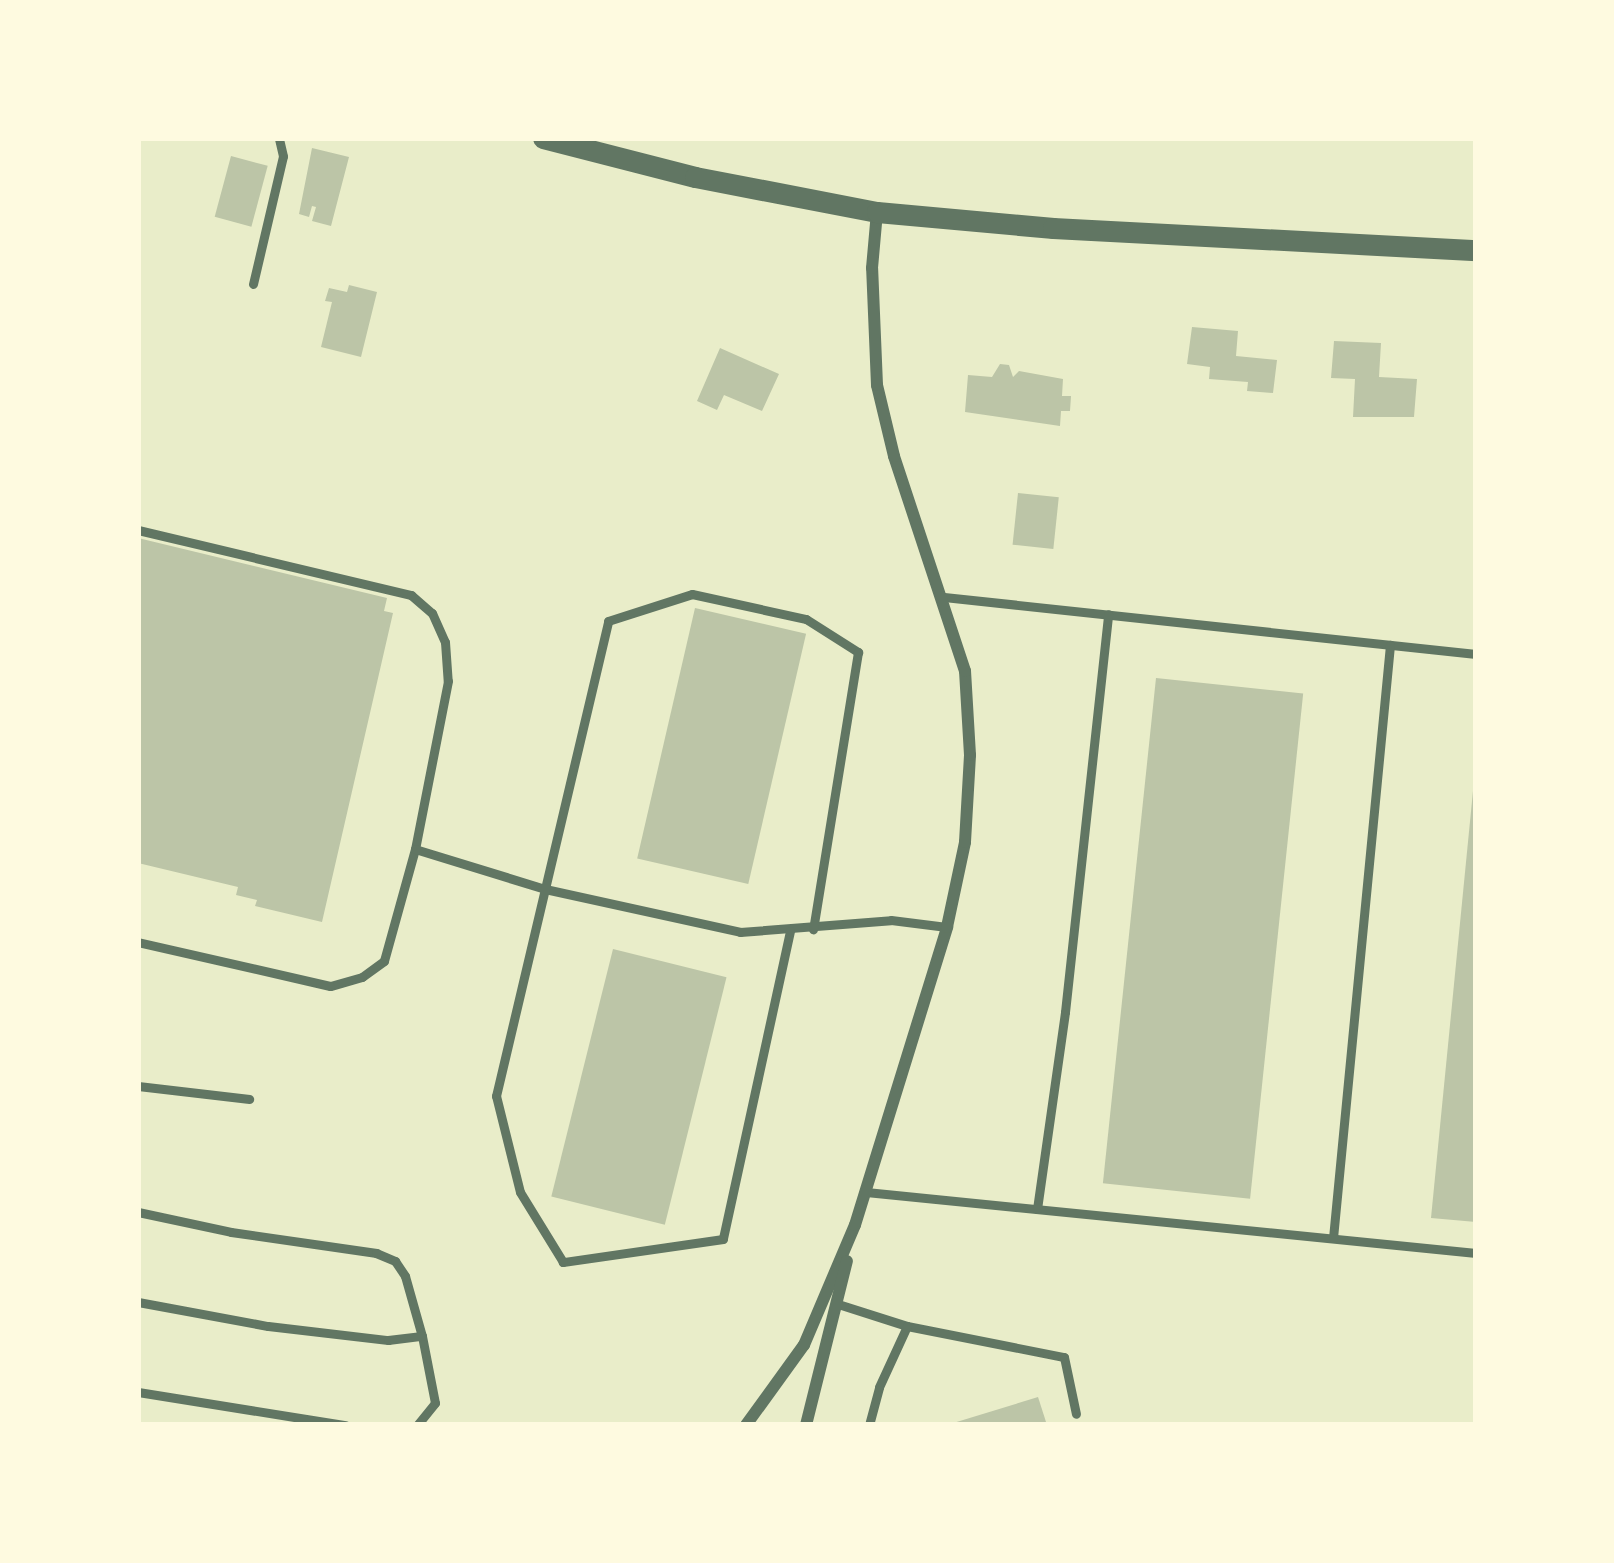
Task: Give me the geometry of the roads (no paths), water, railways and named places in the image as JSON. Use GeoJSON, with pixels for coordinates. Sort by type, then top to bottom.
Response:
{"type":"FeatureCollection","features":[{"type":"Feature","properties":{"kind":"street"},"geometry":{"type":"LineString","coordinates":[[544,138],[626,149],[877,212],[1053,228],[1476,250]]}},
{"type":"Feature","properties":{"kind":"street"},"geometry":{"type":"LineString","coordinates":[[746,1425],[804,1345],[855,1225],[963,857],[970,755],[965,671],[894,456],[877,385],[872,268],[877,212]]}},
{"type":"Feature","properties":{"kind":"street"},"geometry":{"type":"LineString","coordinates":[[806,1425],[855,1225]]}},
{"type":"Feature","properties":{"kind":"lane"},"geometry":{"type":"LineString","coordinates":[[253,284],[283,156],[278,138]]}},
{"type":"Feature","properties":{"kind":"lane"},"geometry":{"type":"LineString","coordinates":[[138,530],[336,573],[411,595],[432,613],[445,642],[448,681],[415,849],[384,961],[362,977],[330,986],[138,942]]}},
{"type":"Feature","properties":{"kind":"lane"},"geometry":{"type":"LineString","coordinates":[[790,932],[723,1239],[562,1262],[520,1192],[496,1096],[608,621],[692,594],[806,620],[858,652],[813,929]]}},
{"type":"Feature","properties":{"kind":"lane"},"geometry":{"type":"LineString","coordinates":[[944,597],[1476,654]]}},
{"type":"Feature","properties":{"kind":"lane"},"geometry":{"type":"LineString","coordinates":[[1036,1209],[1067,991],[1108,614]]}},
{"type":"Feature","properties":{"kind":"lane"},"geometry":{"type":"LineString","coordinates":[[1333,1238],[1390,645]]}},
{"type":"Feature","properties":{"kind":"lane"},"geometry":{"type":"LineString","coordinates":[[415,849],[545,890],[740,932],[790,932],[891,920],[946,927]]}},
{"type":"Feature","properties":{"kind":"lane"},"geometry":{"type":"LineString","coordinates":[[138,1087],[249,1100]]}},
{"type":"Feature","properties":{"kind":"lane"},"geometry":{"type":"LineString","coordinates":[[866,1192],[1476,1252]]}},
{"type":"Feature","properties":{"kind":"lane"},"geometry":{"type":"LineString","coordinates":[[138,1212],[395,1261],[405,1276],[422,1336],[435,1403],[417,1425]]}},
{"type":"Feature","properties":{"kind":"lane"},"geometry":{"type":"LineString","coordinates":[[138,1302],[268,1326],[388,1340],[422,1336]]}},
{"type":"Feature","properties":{"kind":"lane"},"geometry":{"type":"LineString","coordinates":[[838,1304],[907,1326],[1064,1357],[1076,1414]]}},
{"type":"Feature","properties":{"kind":"lane"},"geometry":{"type":"LineString","coordinates":[[869,1425],[907,1326]]}},
{"type":"Feature","properties":{"kind":"lane"},"geometry":{"type":"LineString","coordinates":[[138,1393],[345,1425]]}}]}
